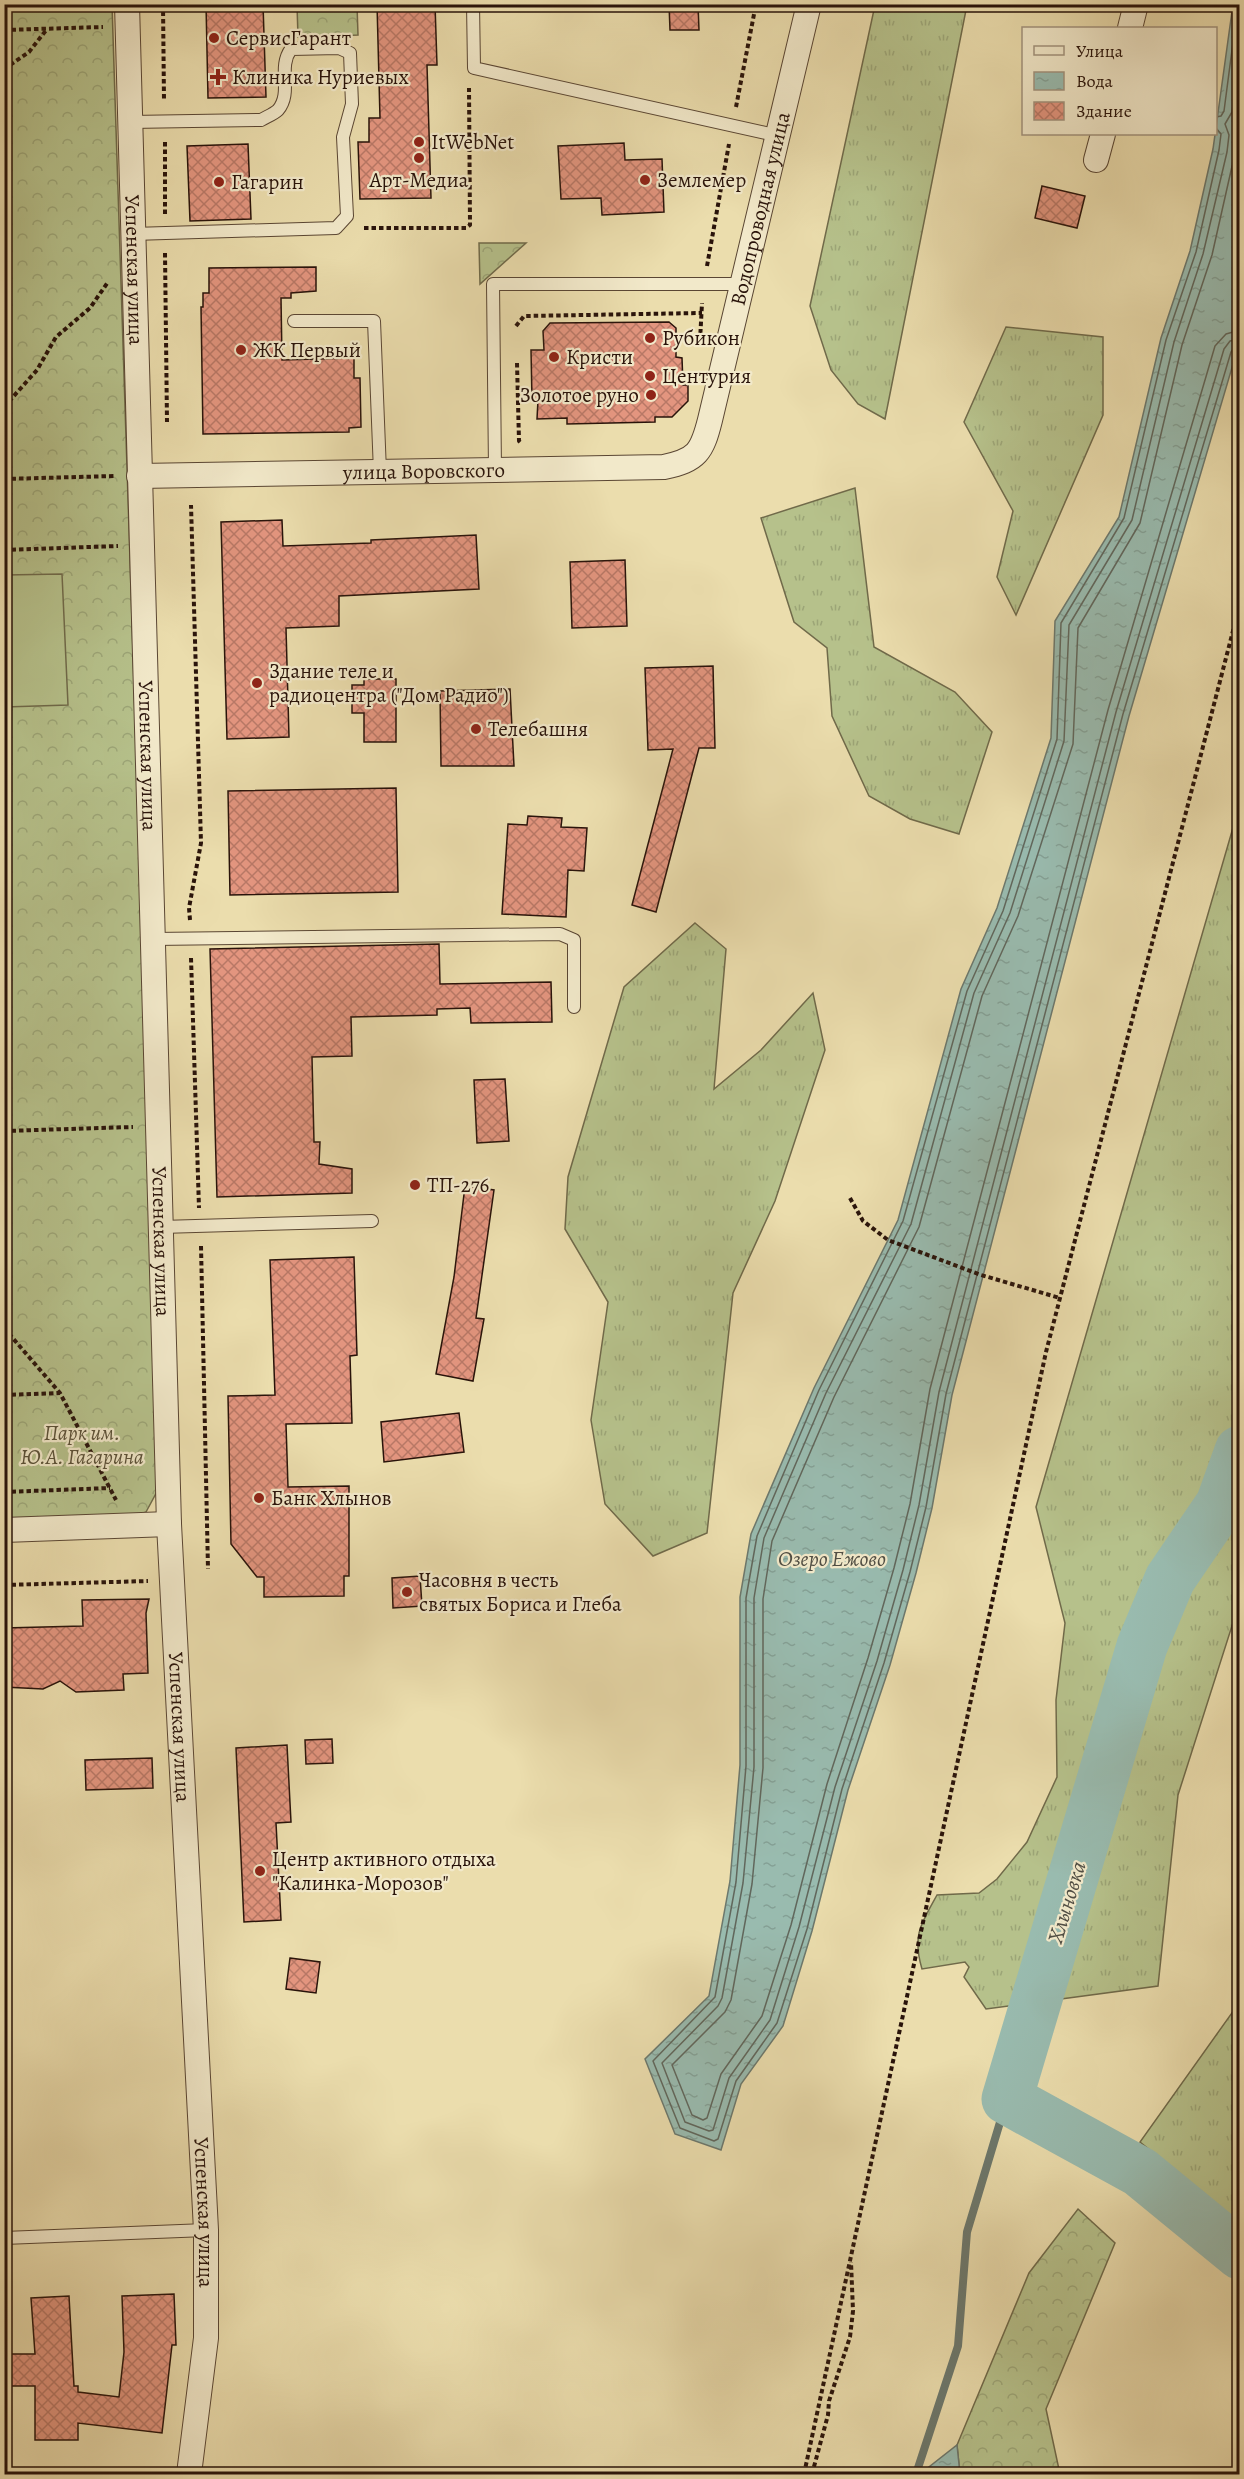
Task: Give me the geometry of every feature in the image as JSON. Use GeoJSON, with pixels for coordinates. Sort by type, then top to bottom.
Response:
{"type":"FeatureCollection","features":[{"type":"Feature","properties":{"kind":"street","name":"Успенская улица"},"geometry":{"type":"LineString","coordinates":[[127,4],[169,1524],[206,2229],[206,2338],[189,2475]]}},
{"type":"Feature","properties":{"kind":"street","name":"Водопроводная улица"},"geometry":{"type":"LineString","coordinates":[[703,447],[809,4]]}},
{"type":"Feature","properties":{"kind":"street"},"geometry":{"type":"LineString","coordinates":[[1130,27],[1136,4]]}},
{"type":"Feature","properties":{"kind":"street"},"geometry":{"type":"LineString","coordinates":[[1096,160],[1103,135]]}},
{"type":"Feature","properties":{"kind":"street","name":"улица Воровского"},"geometry":{"type":"LineString","coordinates":[[139,476],[664,467],[686,462],[703,447]]}},
{"type":"Feature","properties":{"kind":"street"},"geometry":{"type":"LineString","coordinates":[[4,1530],[169,1524]]}},
{"type":"Feature","properties":{"kind":"lane"},"geometry":{"type":"LineString","coordinates":[[473,4],[474,68],[779,136]]}},
{"type":"Feature","properties":{"kind":"lane"},"geometry":{"type":"LineString","coordinates":[[130,122],[261,120],[278,110],[285,97],[284,58],[291,49],[339,48],[350,53],[352,104],[343,137],[347,216],[336,228],[133,234]]}},
{"type":"Feature","properties":{"kind":"lane"},"geometry":{"type":"LineString","coordinates":[[495,470],[493,284],[743,284]]}},
{"type":"Feature","properties":{"kind":"lane"},"geometry":{"type":"LineString","coordinates":[[294,321],[374,321],[380,472]]}},
{"type":"Feature","properties":{"kind":"lane"},"geometry":{"type":"LineString","coordinates":[[153,939],[560,934],[574,940],[574,1007]]}},
{"type":"Feature","properties":{"kind":"lane"},"geometry":{"type":"LineString","coordinates":[[161,1227],[372,1221]]}},
{"type":"Feature","properties":{"kind":"lane"},"geometry":{"type":"LineString","coordinates":[[4,2238],[206,2229]]}},
{"type":"Feature","properties":{"kind":"path"},"geometry":{"type":"LineString","coordinates":[[4,30],[108,27]]}},
{"type":"Feature","properties":{"kind":"path"},"geometry":{"type":"LineString","coordinates":[[4,69],[29,52],[47,28]]}},
{"type":"Feature","properties":{"kind":"path"},"geometry":{"type":"LineString","coordinates":[[336,228],[466,228],[470,225],[469,85],[474,68]]}},
{"type":"Feature","properties":{"kind":"path"},"geometry":{"type":"LineString","coordinates":[[4,407],[37,370],[56,337],[90,308],[109,280]]}},
{"type":"Feature","properties":{"kind":"path"},"geometry":{"type":"LineString","coordinates":[[516,336],[515,324],[524,316],[702,313]]}},
{"type":"Feature","properties":{"kind":"path"},"geometry":{"type":"LineString","coordinates":[[516,359],[519,441],[527,448]]}},
{"type":"Feature","properties":{"kind":"path"},"geometry":{"type":"LineString","coordinates":[[4,479],[139,476]]}},
{"type":"Feature","properties":{"kind":"path"},"geometry":{"type":"LineString","coordinates":[[191,505],[201,843],[189,908],[203,1302],[208,1569]]}},
{"type":"Feature","properties":{"kind":"path"},"geometry":{"type":"LineString","coordinates":[[4,550],[129,546]]}},
{"type":"Feature","properties":{"kind":"path"},"geometry":{"type":"LineString","coordinates":[[804,2475],[1043,1364],[1239,604]]}},
{"type":"Feature","properties":{"kind":"path"},"geometry":{"type":"LineString","coordinates":[[4,1131],[159,1126]]}},
{"type":"Feature","properties":{"kind":"path"},"geometry":{"type":"LineString","coordinates":[[850,1198],[863,1221],[888,1240],[981,1275],[1060,1298]]}},
{"type":"Feature","properties":{"kind":"path"},"geometry":{"type":"LineString","coordinates":[[4,1328],[60,1393],[129,1525]]}},
{"type":"Feature","properties":{"kind":"path"},"geometry":{"type":"LineString","coordinates":[[4,1395],[60,1393]]}},
{"type":"Feature","properties":{"kind":"path"},"geometry":{"type":"LineString","coordinates":[[4,1492],[110,1488]]}},
{"type":"Feature","properties":{"kind":"path"},"geometry":{"type":"LineString","coordinates":[[4,1584],[156,1580]]}},
{"type":"Feature","properties":{"kind":"path"},"geometry":{"type":"LineString","coordinates":[[812,2475],[828,2415],[829,2401],[839,2377],[850,2337],[853,2311],[851,2257]]}},
{"type":"Feature","properties":{"kind":"green space","name":"Парк им. Ю.А. Гагарина"},"geometry":{"type":"Polygon","coordinates":[[[5,5],[112,5],[160,1486],[146,1512],[124,1521],[5,1527],[5,5]]]}},
{"type":"Feature","properties":{"kind":"green space"},"geometry":{"type":"Polygon","coordinates":[[[297,5],[357,5],[358,35],[298,37],[297,5]]]}},
{"type":"Feature","properties":{"kind":"green space"},"geometry":{"type":"Polygon","coordinates":[[[875,5],[967,5],[885,419],[858,404],[831,370],[810,306],[875,5]]]}},
{"type":"Feature","properties":{"kind":"green space"},"geometry":{"type":"Polygon","coordinates":[[[479,243],[526,243],[480,284],[479,243]]]}},
{"type":"Feature","properties":{"kind":"green space"},"geometry":{"type":"Polygon","coordinates":[[[1006,327],[1103,337],[1103,415],[1016,615],[997,577],[1013,511],[964,422],[1006,327]]]}},
{"type":"Feature","properties":{"kind":"green space"},"geometry":{"type":"Polygon","coordinates":[[[855,488],[874,647],[955,692],[992,732],[959,834],[910,819],[869,796],[832,716],[827,648],[794,622],[761,518],[855,488]]]}},
{"type":"Feature","properties":{"kind":"green space"},"geometry":{"type":"Polygon","coordinates":[[[62,574],[68,705],[5,707],[5,575],[62,574]]]}},
{"type":"Feature","properties":{"kind":"green space"},"geometry":{"type":"Polygon","coordinates":[[[1239,807],[1239,1604],[1178,1795],[1158,1986],[986,2009],[964,1977],[969,1967],[965,1962],[922,1969],[918,1938],[937,1895],[979,1893],[997,1879],[1027,1842],[1057,1777],[1056,1700],[1065,1623],[1036,1507],[1239,807]]]}},
{"type":"Feature","properties":{"kind":"green space"},"geometry":{"type":"Polygon","coordinates":[[[695,923],[726,949],[714,1089],[761,1050],[813,993],[825,1050],[775,1201],[733,1293],[707,1533],[653,1556],[605,1504],[591,1420],[608,1302],[565,1229],[568,1177],[624,987],[695,923]]]}},
{"type":"Feature","properties":{"kind":"green space"},"geometry":{"type":"Polygon","coordinates":[[[1239,2003],[1239,2222],[1140,2142],[1239,2003]]]}},
{"type":"Feature","properties":{"kind":"green space"},"geometry":{"type":"Polygon","coordinates":[[[1078,2209],[1115,2243],[1046,2409],[1060,2474],[960,2474],[957,2445],[1029,2273],[1078,2209]]]}},
{"type":"Feature","properties":{"kind":"water","name":"Озеро Ежово"},"geometry":{"type":"Polygon","coordinates":[[[1233,4],[1240,5],[1239,344],[1129,716],[952,1395],[932,1508],[890,1665],[848,1790],[812,1931],[783,2026],[741,2084],[721,2150],[675,2134],[645,2059],[709,1996],[730,1881],[740,1765],[740,1597],[751,1534],[814,1388],[898,1220],[961,989],[997,908],[1051,738],[1055,621],[1119,517],[1161,338],[1190,251],[1215,135],[1217,135],[1217,120],[1233,4]]]}},
{"type":"Feature","properties":{"kind":"water"},"geometry":{"type":"Polygon","coordinates":[[[957,2445],[960,2474],[920,2474],[957,2445]]]}},
{"type":"Feature","properties":{"kind":"building"},"geometry":{"type":"Polygon","coordinates":[[[206,4],[263,4],[266,97],[208,98],[206,4]]]}},
{"type":"Feature","properties":{"kind":"building"},"geometry":{"type":"Polygon","coordinates":[[[377,4],[435,4],[437,65],[427,65],[431,198],[360,199],[358,142],[369,142],[369,118],[380,118],[377,4]]]}},
{"type":"Feature","properties":{"kind":"building"},"geometry":{"type":"Polygon","coordinates":[[[669,4],[698,4],[699,30],[670,30],[669,4]]]}},
{"type":"Feature","properties":{"kind":"building"},"geometry":{"type":"Polygon","coordinates":[[[624,143],[625,160],[662,159],[664,212],[602,215],[601,198],[561,199],[558,146],[624,143]]]}},
{"type":"Feature","properties":{"kind":"building","name":"Гагарин"},"geometry":{"type":"Polygon","coordinates":[[[248,144],[251,219],[190,221],[187,146],[248,144]]]}},
{"type":"Feature","properties":{"kind":"building"},"geometry":{"type":"Polygon","coordinates":[[[1042,186],[1085,196],[1077,228],[1035,218],[1042,186]]]}},
{"type":"Feature","properties":{"kind":"building","name":"ЖК Первый"},"geometry":{"type":"Polygon","coordinates":[[[316,267],[316,291],[291,293],[291,298],[281,298],[282,360],[354,358],[354,378],[360,378],[361,427],[349,428],[349,432],[203,434],[201,307],[203,307],[203,293],[209,293],[209,268],[316,267]]]}},
{"type":"Feature","properties":{"kind":"building"},"geometry":{"type":"Polygon","coordinates":[[[669,322],[676,328],[676,357],[682,358],[683,385],[688,385],[688,401],[672,417],[655,417],[655,422],[567,424],[567,418],[537,419],[538,400],[532,400],[531,350],[544,350],[543,331],[550,323],[669,322]]]}},
{"type":"Feature","properties":{"kind":"building","name":"Здание теле и радиоцентра (\"Дом Радио\")"},"geometry":{"type":"Polygon","coordinates":[[[282,520],[283,546],[371,543],[371,540],[476,535],[479,589],[339,596],[339,626],[286,628],[289,737],[227,739],[221,522],[282,520]]]}},
{"type":"Feature","properties":{"kind":"building"},"geometry":{"type":"Polygon","coordinates":[[[625,560],[627,626],[572,628],[570,562],[625,560]]]}},
{"type":"Feature","properties":{"kind":"building"},"geometry":{"type":"Polygon","coordinates":[[[713,666],[715,748],[699,748],[656,912],[632,905],[673,749],[648,750],[645,668],[713,666]]]}},
{"type":"Feature","properties":{"kind":"building"},"geometry":{"type":"Polygon","coordinates":[[[364,679],[396,679],[396,742],[364,742],[364,713],[352,713],[352,685],[364,685],[364,679]]]}},
{"type":"Feature","properties":{"kind":"building","name":"Телебашня"},"geometry":{"type":"Polygon","coordinates":[[[510,689],[514,766],[441,766],[440,691],[510,689]]]}},
{"type":"Feature","properties":{"kind":"building"},"geometry":{"type":"Polygon","coordinates":[[[396,788],[398,892],[230,895],[228,791],[396,788]]]}},
{"type":"Feature","properties":{"kind":"building"},"geometry":{"type":"Polygon","coordinates":[[[528,816],[562,818],[561,827],[587,828],[584,871],[568,870],[566,917],[502,914],[508,824],[527,825],[528,816]]]}},
{"type":"Feature","properties":{"kind":"building"},"geometry":{"type":"Polygon","coordinates":[[[439,944],[440,984],[551,982],[552,1022],[471,1023],[470,1008],[437,1009],[437,1015],[351,1017],[352,1056],[312,1057],[314,1142],[320,1142],[319,1164],[352,1169],[352,1193],[217,1197],[210,949],[439,944]]]}},
{"type":"Feature","properties":{"kind":"building"},"geometry":{"type":"Polygon","coordinates":[[[505,1079],[509,1141],[477,1143],[474,1080],[505,1079]]]}},
{"type":"Feature","properties":{"kind":"building"},"geometry":{"type":"Polygon","coordinates":[[[465,1186],[494,1190],[476,1318],[484,1319],[473,1381],[436,1374],[454,1277],[465,1186]]]}},
{"type":"Feature","properties":{"kind":"building","name":"Банк Хлынов"},"geometry":{"type":"Polygon","coordinates":[[[354,1257],[357,1355],[350,1356],[352,1423],[286,1424],[288,1487],[349,1486],[349,1576],[344,1576],[344,1596],[264,1597],[264,1577],[257,1577],[231,1544],[228,1396],[275,1395],[270,1260],[354,1257]]]}},
{"type":"Feature","properties":{"kind":"building"},"geometry":{"type":"Polygon","coordinates":[[[459,1413],[464,1452],[384,1462],[381,1422],[459,1413]]]}},
{"type":"Feature","properties":{"kind":"building","name":"Часовня в честь святых Бориса и Глеба"},"geometry":{"type":"Polygon","coordinates":[[[420,1576],[422,1606],[393,1608],[392,1578],[420,1576]]]}},
{"type":"Feature","properties":{"kind":"building"},"geometry":{"type":"Polygon","coordinates":[[[149,1599],[146,1613],[148,1673],[123,1674],[124,1690],[76,1692],[60,1681],[43,1689],[4,1687],[4,1628],[83,1626],[82,1600],[149,1599]]]}},
{"type":"Feature","properties":{"kind":"building"},"geometry":{"type":"Polygon","coordinates":[[[332,1739],[333,1763],[306,1764],[305,1740],[332,1739]]]}},
{"type":"Feature","properties":{"kind":"building","name":"Центр активного отдыха \"Калинка-Морозов\""},"geometry":{"type":"Polygon","coordinates":[[[287,1745],[291,1822],[276,1823],[281,1920],[244,1922],[236,1748],[287,1745]]]}},
{"type":"Feature","properties":{"kind":"building"},"geometry":{"type":"Polygon","coordinates":[[[152,1758],[153,1788],[86,1790],[85,1760],[152,1758]]]}},
{"type":"Feature","properties":{"kind":"building"},"geometry":{"type":"Polygon","coordinates":[[[290,1958],[320,1962],[316,1993],[286,1989],[290,1958]]]}},
{"type":"Feature","properties":{"kind":"building"},"geometry":{"type":"Polygon","coordinates":[[[174,2294],[176,2345],[172,2345],[162,2433],[78,2423],[78,2440],[35,2440],[35,2386],[4,2386],[4,2354],[35,2354],[31,2298],[69,2296],[74,2386],[78,2386],[78,2392],[119,2397],[124,2352],[122,2296],[174,2294]]]}},
{"type":"Feature","properties":{"kind":"waterway","name":"Хлыновка"},"geometry":{"type":"LineString","coordinates":[[1240,1451],[1221,1504],[1170,1579],[1142,1646],[1007,2099],[1140,2172],[1240,2254]]}},
{"type":"Feature","properties":{"kind":"waterway"},"geometry":{"type":"LineString","coordinates":[[916,2474],[958,2346],[967,2232],[1007,2099]]}},
{"type":"Feature","properties":{"kind":"place","name":"СервисГарант"},"geometry":{"type":"Point","coordinates":[214,38]}},
{"type":"Feature","properties":{"kind":"place","name":"Клиника Нуриевых"},"geometry":{"type":"Point","coordinates":[218,77]}},
{"type":"Feature","properties":{"kind":"place","name":"ItWebNet"},"geometry":{"type":"Point","coordinates":[419,142]}},
{"type":"Feature","properties":{"kind":"place","name":"Арт-Медиа"},"geometry":{"type":"Point","coordinates":[419,158]}},
{"type":"Feature","properties":{"kind":"place","name":"Землемер"},"geometry":{"type":"Point","coordinates":[645,180]}},
{"type":"Feature","properties":{"kind":"place","name":"Гагарин"},"geometry":{"type":"Point","coordinates":[219,182]}},
{"type":"Feature","properties":{"kind":"place","name":"Рубикон"},"geometry":{"type":"Point","coordinates":[650,338]}},
{"type":"Feature","properties":{"kind":"place","name":"ЖК Первый"},"geometry":{"type":"Point","coordinates":[241,350]}},
{"type":"Feature","properties":{"kind":"place","name":"Кристи"},"geometry":{"type":"Point","coordinates":[554,357]}},
{"type":"Feature","properties":{"kind":"place","name":"Центурия"},"geometry":{"type":"Point","coordinates":[650,376]}},
{"type":"Feature","properties":{"kind":"place","name":"Золотое руно"},"geometry":{"type":"Point","coordinates":[651,395]}},
{"type":"Feature","properties":{"kind":"place","name":"Здание теле и радиоцентра (\"Дом Радио\")"},"geometry":{"type":"Point","coordinates":[257,683]}},
{"type":"Feature","properties":{"kind":"place","name":"Телебашня"},"geometry":{"type":"Point","coordinates":[476,729]}},
{"type":"Feature","properties":{"kind":"place","name":"ТП-276"},"geometry":{"type":"Point","coordinates":[415,1185]}},
{"type":"Feature","properties":{"kind":"place","name":"Банк Хлынов"},"geometry":{"type":"Point","coordinates":[259,1498]}},
{"type":"Feature","properties":{"kind":"place","name":"Часовня в честь святых Бориса и Глеба"},"geometry":{"type":"Point","coordinates":[407,1592]}},
{"type":"Feature","properties":{"kind":"place","name":"Центр активного отдыха \"Калинка-Морозов\""},"geometry":{"type":"Point","coordinates":[260,1871]}}]}
